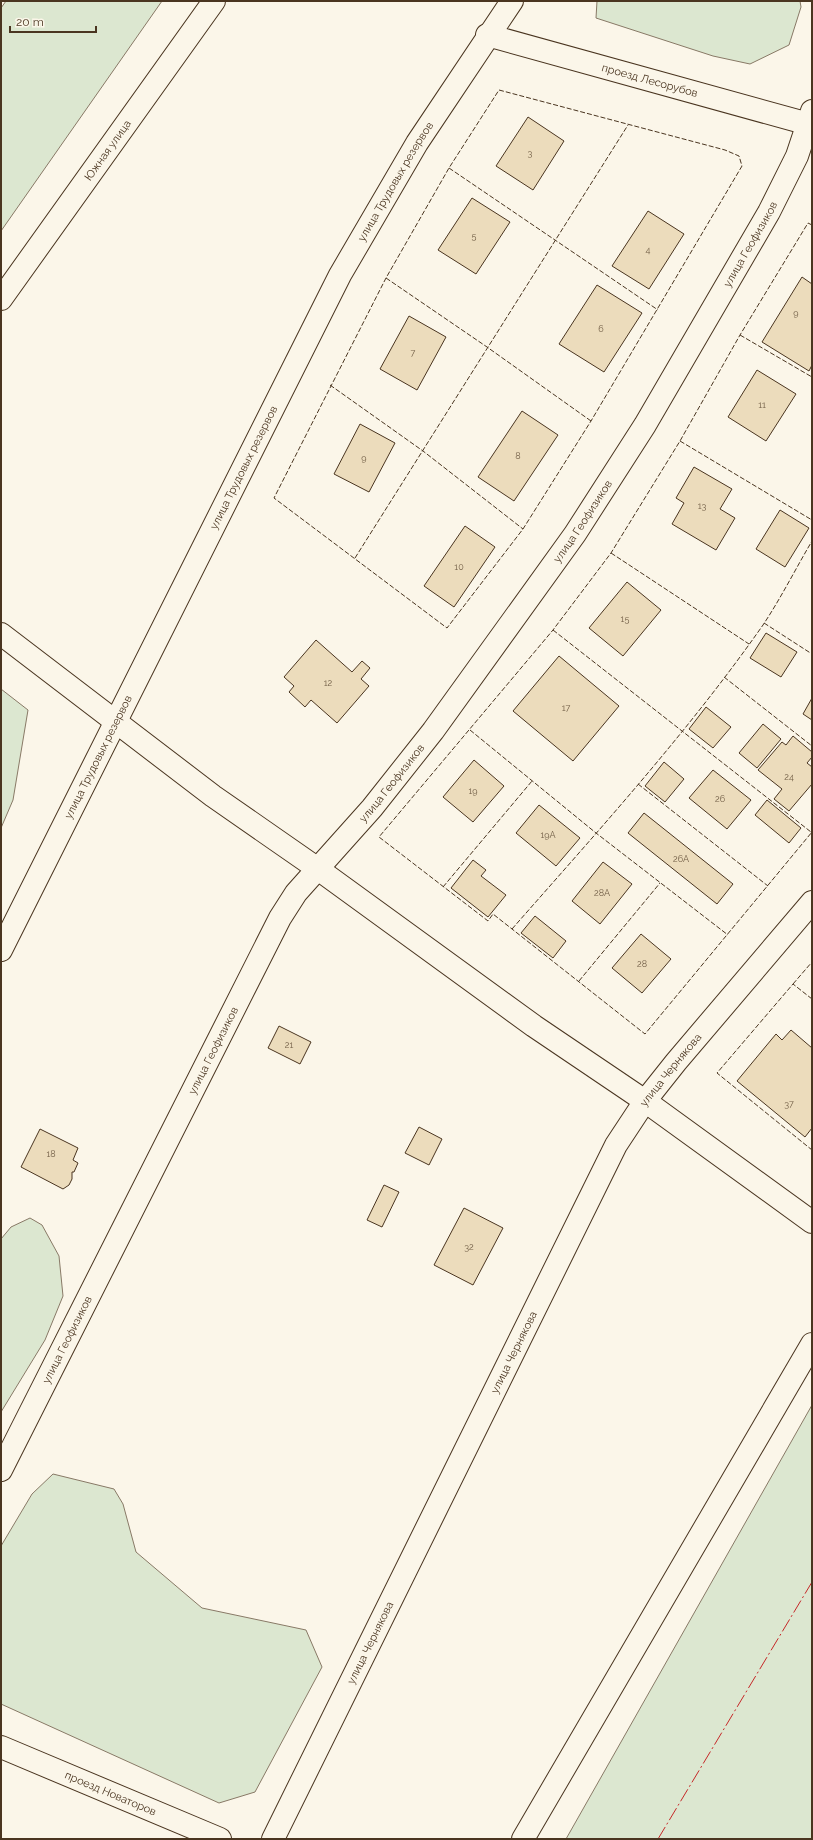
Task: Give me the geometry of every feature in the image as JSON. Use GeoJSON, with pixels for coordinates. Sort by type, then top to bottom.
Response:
{"type":"FeatureCollection","features":[{"type":"Feature","properties":{"kind":"street","name":"Южная улица"},"geometry":{"type":"LineString","coordinates":[[1,299],[214,1]]}},
{"type":"Feature","properties":{"kind":"street","name":"улица Трудовых резервов"},"geometry":{"type":"LineString","coordinates":[[1,950],[114,721],[340,275],[417,143],[487,35],[512,1]]}},
{"type":"Feature","properties":{"kind":"street","name":"проезд Лесорубов"},"geometry":{"type":"LineString","coordinates":[[487,35],[811,121]]}},
{"type":"Feature","properties":{"kind":"street","name":"улица Геофизиков"},"geometry":{"type":"LineString","coordinates":[[1,1470],[280,918],[296,893],[372,808],[433,731],[575,534],[645,425],[769,212],[797,156],[811,121]]}},
{"type":"Feature","properties":{"kind":"street"},"geometry":{"type":"LineString","coordinates":[[1,634],[213,796],[318,869],[534,1026],[645,1101],[812,1222]]}},
{"type":"Feature","properties":{"kind":"street","name":"улица Чернякова"},"geometry":{"type":"LineString","coordinates":[[273,1839],[616,1145],[645,1101],[812,902]]}},
{"type":"Feature","properties":{"kind":"street"},"geometry":{"type":"LineString","coordinates":[[523,1839],[812,1344]]}},
{"type":"Feature","properties":{"kind":"street","name":"проезд Новаторов"},"geometry":{"type":"LineString","coordinates":[[1,1747],[220,1839]]}},
{"type":"Feature","properties":{"kind":"green space"},"geometry":{"type":"Polygon","coordinates":[[[6,1],[162,1],[1,231],[1,8],[6,1]]]}},
{"type":"Feature","properties":{"kind":"green space"},"geometry":{"type":"Polygon","coordinates":[[[597,1],[800,1],[801,7],[789,45],[750,64],[713,56],[596,18],[597,1]]]}},
{"type":"Feature","properties":{"kind":"green space"},"geometry":{"type":"Polygon","coordinates":[[[1,689],[28,710],[13,800],[1,828],[1,689]]]}},
{"type":"Feature","properties":{"kind":"green space"},"geometry":{"type":"Polygon","coordinates":[[[30,1218],[42,1225],[59,1256],[63,1296],[45,1340],[1,1412],[1,1239],[11,1227],[30,1218]]]}},
{"type":"Feature","properties":{"kind":"green space"},"geometry":{"type":"Polygon","coordinates":[[[812,1405],[812,1839],[566,1839],[812,1405]]]}},
{"type":"Feature","properties":{"kind":"green space"},"geometry":{"type":"Polygon","coordinates":[[[53,1474],[114,1489],[123,1504],[136,1552],[202,1608],[306,1630],[322,1667],[255,1792],[219,1803],[1,1704],[1,1546],[32,1494],[53,1474]]]}},
{"type":"Feature","properties":{"kind":"building"},"geometry":{"type":"Polygon","coordinates":[[[528,117],[564,141],[533,190],[496,166],[528,117]]]}},
{"type":"Feature","properties":{"kind":"building"},"geometry":{"type":"Polygon","coordinates":[[[472,198],[510,222],[476,274],[438,250],[472,198]]]}},
{"type":"Feature","properties":{"kind":"building"},"geometry":{"type":"Polygon","coordinates":[[[648,211],[684,234],[649,289],[612,266],[648,211]]]}},
{"type":"Feature","properties":{"kind":"building"},"geometry":{"type":"Polygon","coordinates":[[[802,277],[812,284],[812,365],[809,371],[762,342],[802,277]]]}},
{"type":"Feature","properties":{"kind":"building"},"geometry":{"type":"Polygon","coordinates":[[[597,285],[642,313],[604,372],[559,344],[597,285]]]}},
{"type":"Feature","properties":{"kind":"building"},"geometry":{"type":"Polygon","coordinates":[[[409,316],[446,337],[417,390],[380,369],[409,316]]]}},
{"type":"Feature","properties":{"kind":"building"},"geometry":{"type":"Polygon","coordinates":[[[757,370],[796,394],[766,441],[728,417],[757,370]]]}},
{"type":"Feature","properties":{"kind":"building"},"geometry":{"type":"Polygon","coordinates":[[[522,411],[558,435],[514,501],[478,477],[522,411]]]}},
{"type":"Feature","properties":{"kind":"building"},"geometry":{"type":"Polygon","coordinates":[[[360,424],[395,443],[369,492],[334,474],[360,424]]]}},
{"type":"Feature","properties":{"kind":"building"},"geometry":{"type":"Polygon","coordinates":[[[694,467],[732,489],[720,509],[735,518],[716,550],[672,524],[684,503],[676,498],[694,467]]]}},
{"type":"Feature","properties":{"kind":"building"},"geometry":{"type":"Polygon","coordinates":[[[780,510],[809,528],[785,567],[756,549],[780,510]]]}},
{"type":"Feature","properties":{"kind":"building"},"geometry":{"type":"Polygon","coordinates":[[[465,526],[495,547],[454,607],[424,586],[465,526]]]}},
{"type":"Feature","properties":{"kind":"building"},"geometry":{"type":"Polygon","coordinates":[[[627,582],[661,610],[623,656],[589,628],[627,582]]]}},
{"type":"Feature","properties":{"kind":"building"},"geometry":{"type":"Polygon","coordinates":[[[766,633],[797,652],[781,677],[750,658],[766,633]]]}},
{"type":"Feature","properties":{"kind":"building"},"geometry":{"type":"Polygon","coordinates":[[[316,640],[352,672],[362,661],[370,668],[361,679],[369,686],[337,723],[311,700],[305,707],[289,692],[294,686],[284,677],[316,640]]]}},
{"type":"Feature","properties":{"kind":"building"},"geometry":{"type":"Polygon","coordinates":[[[559,656],[619,706],[573,761],[513,711],[559,656]]]}},
{"type":"Feature","properties":{"kind":"building"},"geometry":{"type":"Polygon","coordinates":[[[812,698],[812,720],[803,714],[812,698]]]}},
{"type":"Feature","properties":{"kind":"building"},"geometry":{"type":"Polygon","coordinates":[[[706,707],[731,727],[713,748],[689,729],[706,707]]]}},
{"type":"Feature","properties":{"kind":"building"},"geometry":{"type":"Polygon","coordinates":[[[763,724],[781,739],[757,768],[739,753],[763,724]]]}},
{"type":"Feature","properties":{"kind":"building"},"geometry":{"type":"Polygon","coordinates":[[[793,736],[812,752],[812,757],[807,763],[812,767],[812,784],[789,811],[774,799],[782,789],[758,770],[782,742],[786,745],[793,736]]]}},
{"type":"Feature","properties":{"kind":"building"},"geometry":{"type":"Polygon","coordinates":[[[474,760],[504,786],[473,822],[443,797],[474,760]]]}},
{"type":"Feature","properties":{"kind":"building"},"geometry":{"type":"Polygon","coordinates":[[[664,762],[684,779],[665,802],[645,786],[664,762]]]}},
{"type":"Feature","properties":{"kind":"building"},"geometry":{"type":"Polygon","coordinates":[[[713,770],[751,800],[727,829],[689,798],[713,770]]]}},
{"type":"Feature","properties":{"kind":"building"},"geometry":{"type":"Polygon","coordinates":[[[767,800],[801,828],[789,843],[755,815],[767,800]]]}},
{"type":"Feature","properties":{"kind":"building"},"geometry":{"type":"Polygon","coordinates":[[[539,805],[580,838],[556,866],[516,833],[539,805]]]}},
{"type":"Feature","properties":{"kind":"building"},"geometry":{"type":"Polygon","coordinates":[[[644,813],[733,884],[717,904],[628,833],[644,813]]]}},
{"type":"Feature","properties":{"kind":"building"},"geometry":{"type":"Polygon","coordinates":[[[473,860],[486,870],[481,876],[506,895],[488,917],[451,888],[473,860]]]}},
{"type":"Feature","properties":{"kind":"building"},"geometry":{"type":"Polygon","coordinates":[[[603,862],[632,884],[600,924],[572,901],[603,862]]]}},
{"type":"Feature","properties":{"kind":"building"},"geometry":{"type":"Polygon","coordinates":[[[535,916],[566,941],[553,958],[521,933],[535,916]]]}},
{"type":"Feature","properties":{"kind":"building"},"geometry":{"type":"Polygon","coordinates":[[[641,934],[671,959],[642,993],[612,968],[641,934]]]}},
{"type":"Feature","properties":{"kind":"building"},"geometry":{"type":"Polygon","coordinates":[[[279,1026],[311,1042],[300,1064],[268,1048],[279,1026]]]}},
{"type":"Feature","properties":{"kind":"building"},"geometry":{"type":"Polygon","coordinates":[[[791,1030],[812,1048],[812,1128],[805,1137],[737,1081],[776,1034],[782,1040],[791,1030]]]}},
{"type":"Feature","properties":{"kind":"building"},"geometry":{"type":"Polygon","coordinates":[[[419,1127],[442,1139],[429,1165],[405,1153],[419,1127]]]}},
{"type":"Feature","properties":{"kind":"building"},"geometry":{"type":"Polygon","coordinates":[[[40,1129],[78,1148],[73,1160],[78,1163],[74,1172],[72,1172],[72,1179],[69,1185],[63,1189],[21,1167],[40,1129]]]}},
{"type":"Feature","properties":{"kind":"building"},"geometry":{"type":"Polygon","coordinates":[[[384,1185],[399,1192],[382,1227],[367,1220],[384,1185]]]}},
{"type":"Feature","properties":{"kind":"building"},"geometry":{"type":"Polygon","coordinates":[[[464,1208],[503,1228],[473,1285],[434,1265],[464,1208]]]}},
{"type":"Feature","properties":{"kind":"fence"},"geometry":{"type":"LineString","coordinates":[[499,90],[725,150],[739,156],[742,166],[591,421],[523,529],[447,628],[274,498],[386,278],[449,168],[499,90]]}},
{"type":"Feature","properties":{"kind":"fence"},"geometry":{"type":"LineString","coordinates":[[355,558],[628,125]]}},
{"type":"Feature","properties":{"kind":"fence"},"geometry":{"type":"LineString","coordinates":[[449,168],[658,310]]}},
{"type":"Feature","properties":{"kind":"fence"},"geometry":{"type":"LineString","coordinates":[[812,225],[808,223],[740,335],[680,441],[611,553],[553,630],[379,837],[488,921],[493,914],[645,1034],[812,832]]}},
{"type":"Feature","properties":{"kind":"fence"},"geometry":{"type":"LineString","coordinates":[[386,278],[591,421]]}},
{"type":"Feature","properties":{"kind":"fence"},"geometry":{"type":"LineString","coordinates":[[740,335],[812,377]]}},
{"type":"Feature","properties":{"kind":"fence"},"geometry":{"type":"LineString","coordinates":[[330,385],[423,451],[523,529]]}},
{"type":"Feature","properties":{"kind":"fence"},"geometry":{"type":"LineString","coordinates":[[680,441],[812,520]]}},
{"type":"Feature","properties":{"kind":"fence"},"geometry":{"type":"LineString","coordinates":[[512,929],[642,780],[704,704],[763,625],[812,541]]}},
{"type":"Feature","properties":{"kind":"fence"},"geometry":{"type":"LineString","coordinates":[[611,553],[749,644]]}},
{"type":"Feature","properties":{"kind":"fence"},"geometry":{"type":"LineString","coordinates":[[764,623],[812,654]]}},
{"type":"Feature","properties":{"kind":"fence"},"geometry":{"type":"LineString","coordinates":[[553,630],[811,832]]}},
{"type":"Feature","properties":{"kind":"fence"},"geometry":{"type":"LineString","coordinates":[[724,677],[812,746]]}},
{"type":"Feature","properties":{"kind":"fence"},"geometry":{"type":"LineString","coordinates":[[470,730],[596,833],[728,935]]}},
{"type":"Feature","properties":{"kind":"fence"},"geometry":{"type":"LineString","coordinates":[[443,887],[532,781]]}},
{"type":"Feature","properties":{"kind":"fence"},"geometry":{"type":"LineString","coordinates":[[638,784],[768,886]]}},
{"type":"Feature","properties":{"kind":"fence"},"geometry":{"type":"LineString","coordinates":[[579,981],[660,883]]}},
{"type":"Feature","properties":{"kind":"fence"},"geometry":{"type":"LineString","coordinates":[[793,984],[812,962]]}},
{"type":"Feature","properties":{"kind":"fence"},"geometry":{"type":"LineString","coordinates":[[812,999],[793,984],[717,1073],[812,1150]]}},
{"type":"Feature","properties":{"kind":"power"},"geometry":{"type":"LineString","coordinates":[[658,1839],[812,1582]]}}]}
